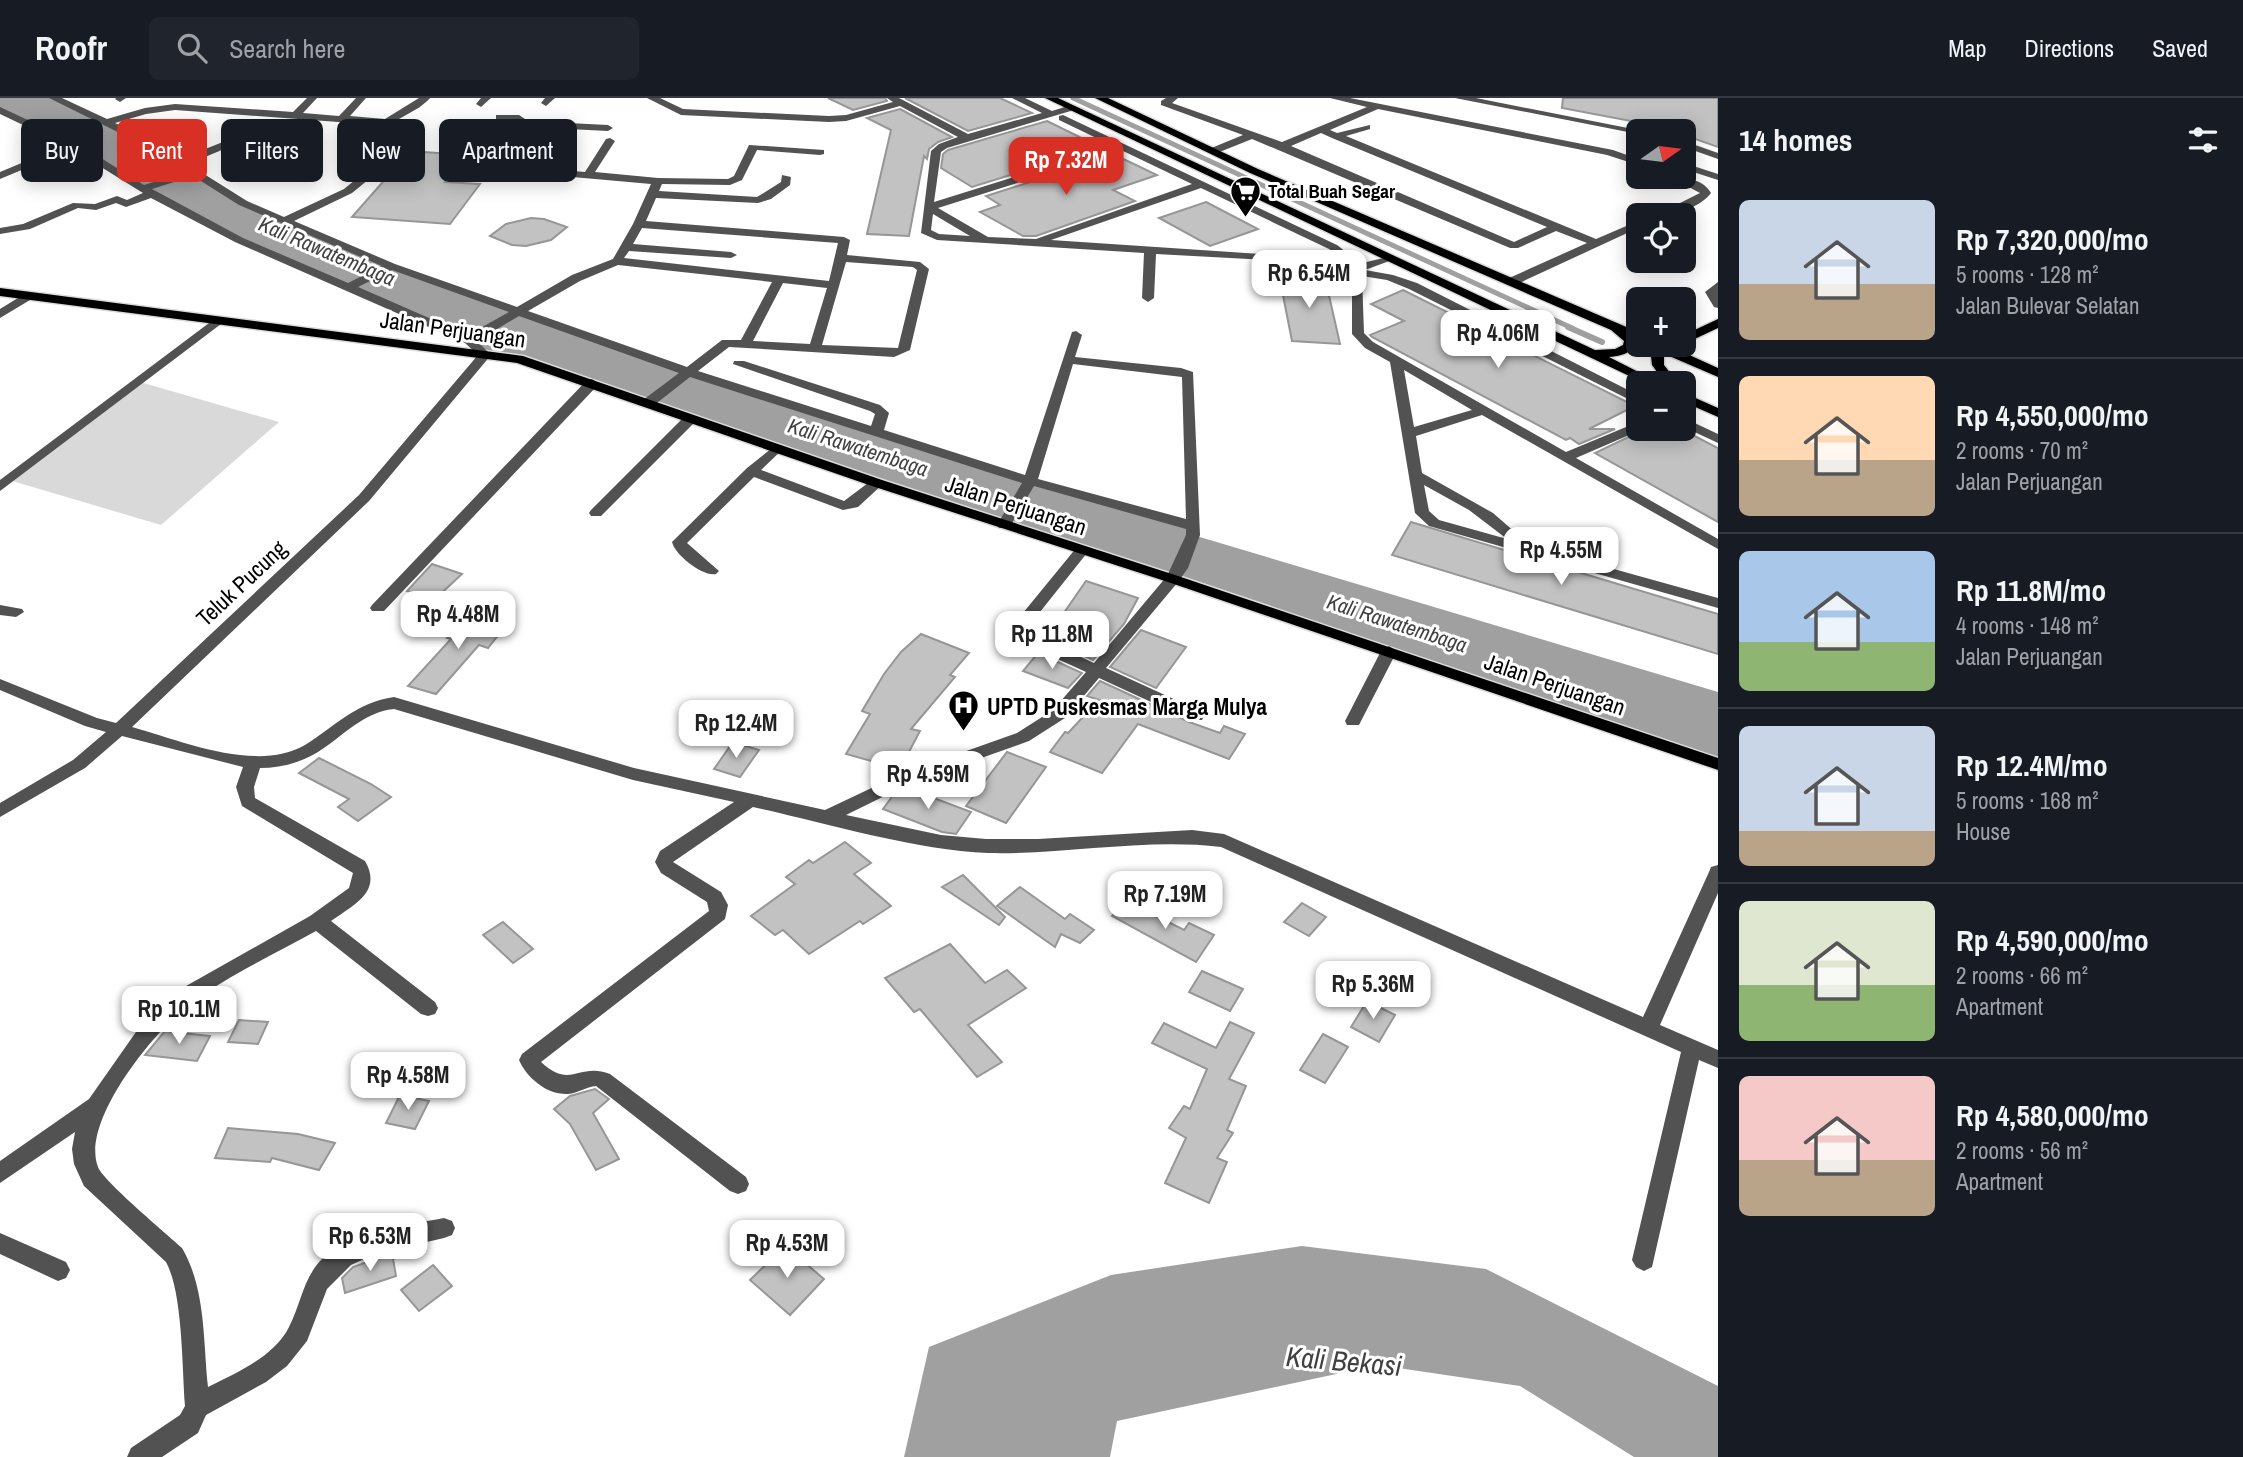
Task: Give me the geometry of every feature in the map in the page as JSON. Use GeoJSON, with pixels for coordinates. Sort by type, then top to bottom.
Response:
{"type":"FeatureCollection","features":[{"type":"Feature","properties":{"kind":"main road"},"geometry":{"type":"LineString","coordinates":[[1050,98],[1628,371]]}},
{"type":"Feature","properties":{"kind":"main road"},"geometry":{"type":"LineString","coordinates":[[1100,98],[1213,151],[1626,332]]}},
{"type":"Feature","properties":{"kind":"main road","name":"Jalan Perjuangan"},"geometry":{"type":"LineString","coordinates":[[0,292],[519,359],[652,399],[690,419],[877,483],[1007,519],[1082,550],[1177,573],[1389,652],[1718,764]]}},
{"type":"Feature","properties":{"kind":"main road"},"geometry":{"type":"LineString","coordinates":[[1696,335],[1718,323]]}},
{"type":"Feature","properties":{"kind":"main road"},"geometry":{"type":"LineString","coordinates":[[1575,347],[1591,354],[1607,354],[1629,347],[1630,341],[1612,326]]}},
{"type":"Feature","properties":{"kind":"main road"},"geometry":{"type":"LineString","coordinates":[[1696,354],[1718,363]]}},
{"type":"Feature","properties":{"kind":"main road"},"geometry":{"type":"LineString","coordinates":[[1687,357],[1718,373]]}},
{"type":"Feature","properties":{"kind":"main road"},"geometry":{"type":"LineString","coordinates":[[1696,403],[1718,413]]}},
{"type":"Feature","properties":{"kind":"street"},"geometry":{"type":"LineString","coordinates":[[54,98],[117,127]]}},
{"type":"Feature","properties":{"kind":"street"},"geometry":{"type":"LineString","coordinates":[[175,107],[185,98]]}},
{"type":"Feature","properties":{"kind":"street"},"geometry":{"type":"LineString","coordinates":[[234,113],[248,98]]}},
{"type":"Feature","properties":{"kind":"street"},"geometry":{"type":"LineString","coordinates":[[294,117],[312,98]]}},
{"type":"Feature","properties":{"kind":"street"},"geometry":{"type":"LineString","coordinates":[[342,119],[361,98]]}},
{"type":"Feature","properties":{"kind":"street"},"geometry":{"type":"LineString","coordinates":[[389,119],[415,109],[425,98]]}},
{"type":"Feature","properties":{"kind":"street"},"geometry":{"type":"LineString","coordinates":[[652,98],[688,113],[829,119],[846,118],[897,100],[967,138]]}},
{"type":"Feature","properties":{"kind":"street"},"geometry":{"type":"LineString","coordinates":[[1017,98],[1333,247],[1340,253],[1339,262]]}},
{"type":"Feature","properties":{"kind":"street"},"geometry":{"type":"LineString","coordinates":[[1173,98],[1164,103],[1282,146],[1514,246],[1555,227]]}},
{"type":"Feature","properties":{"kind":"street"},"geometry":{"type":"LineString","coordinates":[[1335,98],[1490,121],[1588,144],[1613,153],[1626,154]]}},
{"type":"Feature","properties":{"kind":"street"},"geometry":{"type":"LineString","coordinates":[[1368,98],[1588,144]]}},
{"type":"Feature","properties":{"kind":"street"},"geometry":{"type":"LineString","coordinates":[[1460,98],[1626,129]]}},
{"type":"Feature","properties":{"kind":"street"},"geometry":{"type":"LineString","coordinates":[[1490,121],[1499,105]]}},
{"type":"Feature","properties":{"kind":"street"},"geometry":{"type":"LineString","coordinates":[[1282,146],[1378,106]]}},
{"type":"Feature","properties":{"kind":"street"},"geometry":{"type":"LineString","coordinates":[[108,122],[145,111],[175,107],[337,120]]}},
{"type":"Feature","properties":{"kind":"street"},"geometry":{"type":"LineString","coordinates":[[1071,108],[1057,116],[967,138],[936,151],[925,231],[937,237],[987,241],[1339,262],[1413,286],[1626,394]]}},
{"type":"Feature","properties":{"kind":"street"},"geometry":{"type":"LineString","coordinates":[[0,110],[21,120]]}},
{"type":"Feature","properties":{"kind":"street"},"geometry":{"type":"LineString","coordinates":[[500,117],[522,119]]}},
{"type":"Feature","properties":{"kind":"street"},"geometry":{"type":"LineString","coordinates":[[577,127],[608,128]]}},
{"type":"Feature","properties":{"kind":"street"},"geometry":{"type":"LineString","coordinates":[[1297,153],[1336,136],[1366,127]]}},
{"type":"Feature","properties":{"kind":"street"},"geometry":{"type":"LineString","coordinates":[[1322,130],[1596,243]]}},
{"type":"Feature","properties":{"kind":"street"},"geometry":{"type":"LineString","coordinates":[[1213,151],[1252,135]]}},
{"type":"Feature","properties":{"kind":"street"},"geometry":{"type":"LineString","coordinates":[[587,175],[610,141]]}},
{"type":"Feature","properties":{"kind":"street"},"geometry":{"type":"LineString","coordinates":[[929,207],[1123,146]]}},
{"type":"Feature","properties":{"kind":"street"},"geometry":{"type":"LineString","coordinates":[[577,174],[658,181],[735,180],[753,147],[820,152]]}},
{"type":"Feature","properties":{"kind":"street"},"geometry":{"type":"LineString","coordinates":[[1696,148],[1718,156]]}},
{"type":"Feature","properties":{"kind":"street"},"geometry":{"type":"LineString","coordinates":[[103,163],[147,191],[239,240],[355,285],[469,340],[485,355]]}},
{"type":"Feature","properties":{"kind":"street"},"geometry":{"type":"LineString","coordinates":[[0,176],[21,167]]}},
{"type":"Feature","properties":{"kind":"street"},"geometry":{"type":"LineString","coordinates":[[1696,170],[1718,177]]}},
{"type":"Feature","properties":{"kind":"street"},"geometry":{"type":"LineString","coordinates":[[650,194],[758,200],[768,197],[786,183],[786,177]]}},
{"type":"Feature","properties":{"kind":"street"},"geometry":{"type":"LineString","coordinates":[[617,261],[639,224],[658,181]]}},
{"type":"Feature","properties":{"kind":"street"},"geometry":{"type":"LineString","coordinates":[[0,230],[26,227],[77,205],[96,207],[117,200],[126,204],[164,182]]}},
{"type":"Feature","properties":{"kind":"street"},"geometry":{"type":"LineString","coordinates":[[205,182],[388,268],[686,374],[877,430],[1028,485],[1193,530]]}},
{"type":"Feature","properties":{"kind":"street"},"geometry":{"type":"LineString","coordinates":[[284,221],[348,191],[359,182]]}},
{"type":"Feature","properties":{"kind":"street"},"geometry":{"type":"LineString","coordinates":[[1031,244],[1202,184]]}},
{"type":"Feature","properties":{"kind":"street"},"geometry":{"type":"LineString","coordinates":[[1691,203],[1701,199],[1706,193],[1703,188],[1696,185]]}},
{"type":"Feature","properties":{"kind":"street"},"geometry":{"type":"LineString","coordinates":[[929,207],[987,241]]}},
{"type":"Feature","properties":{"kind":"street"},"geometry":{"type":"LineString","coordinates":[[639,224],[841,238],[845,243],[815,349]]}},
{"type":"Feature","properties":{"kind":"street"},"geometry":{"type":"LineString","coordinates":[[1511,282],[1626,229]]}},
{"type":"Feature","properties":{"kind":"street"},"geometry":{"type":"LineString","coordinates":[[627,247],[732,255]]}},
{"type":"Feature","properties":{"kind":"street"},"geometry":{"type":"LineString","coordinates":[[1148,298],[1150,250]]}},
{"type":"Feature","properties":{"kind":"street"},"geometry":{"type":"LineString","coordinates":[[652,399],[722,344],[894,353],[905,349],[923,269],[916,264],[841,258]]}},
{"type":"Feature","properties":{"kind":"street"},"geometry":{"type":"LineString","coordinates":[[1357,270],[1388,258]]}},
{"type":"Feature","properties":{"kind":"street"},"geometry":{"type":"LineString","coordinates":[[469,340],[576,278],[617,261],[778,281],[834,285]]}},
{"type":"Feature","properties":{"kind":"street"},"geometry":{"type":"LineString","coordinates":[[355,285],[388,268]]}},
{"type":"Feature","properties":{"kind":"street"},"geometry":{"type":"LineString","coordinates":[[1357,270],[1358,334],[1368,345],[1718,545]]}},
{"type":"Feature","properties":{"kind":"street"},"geometry":{"type":"LineString","coordinates":[[745,344],[778,281]]}},
{"type":"Feature","properties":{"kind":"street"},"geometry":{"type":"LineString","coordinates":[[1718,286],[1711,292],[1718,304]]}},
{"type":"Feature","properties":{"kind":"street"},"geometry":{"type":"LineString","coordinates":[[0,314],[26,296]]}},
{"type":"Feature","properties":{"kind":"street"},"geometry":{"type":"LineString","coordinates":[[0,487],[217,321]]}},
{"type":"Feature","properties":{"kind":"street"},"geometry":{"type":"LineString","coordinates":[[1007,519],[1028,485],[1076,335]]}},
{"type":"Feature","properties":{"kind":"street","name":"Teluk Pucung"},"geometry":{"type":"LineString","coordinates":[[0,811],[79,764],[119,730],[365,498],[485,355]]}},
{"type":"Feature","properties":{"kind":"street"},"geometry":{"type":"LineString","coordinates":[[826,817],[905,779],[982,755],[1039,730],[1059,714],[1177,573],[1193,530],[1188,375],[1181,372],[1068,360]]}},
{"type":"Feature","properties":{"kind":"street"},"geometry":{"type":"LineString","coordinates":[[1396,361],[1422,513],[1434,523],[1718,603]]}},
{"type":"Feature","properties":{"kind":"street"},"geometry":{"type":"LineString","coordinates":[[739,364],[875,408],[881,413],[877,430]]}},
{"type":"Feature","properties":{"kind":"street"},"geometry":{"type":"LineString","coordinates":[[378,608],[592,383]]}},
{"type":"Feature","properties":{"kind":"street"},"geometry":{"type":"LineString","coordinates":[[1407,433],[1482,411]]}},
{"type":"Feature","properties":{"kind":"street"},"geometry":{"type":"LineString","coordinates":[[596,513],[690,419]]}},
{"type":"Feature","properties":{"kind":"street"},"geometry":{"type":"LineString","coordinates":[[1696,428],[1718,439]]}},
{"type":"Feature","properties":{"kind":"street"},"geometry":{"type":"LineString","coordinates":[[1566,457],[1626,431]]}},
{"type":"Feature","properties":{"kind":"street"},"geometry":{"type":"LineString","coordinates":[[711,571],[680,547],[678,542],[776,449]]}},
{"type":"Feature","properties":{"kind":"street"},"geometry":{"type":"LineString","coordinates":[[752,471],[843,506],[853,504],[877,483]]}},
{"type":"Feature","properties":{"kind":"street"},"geometry":{"type":"LineString","coordinates":[[1415,475],[1486,512],[1505,526],[1527,550]]}},
{"type":"Feature","properties":{"kind":"street"},"geometry":{"type":"LineString","coordinates":[[1082,550],[1020,627],[1020,631],[1029,640],[1096,668],[1196,716]]}},
{"type":"Feature","properties":{"kind":"street"},"geometry":{"type":"LineString","coordinates":[[1353,720],[1389,652]]}},
{"type":"Feature","properties":{"kind":"street"},"geometry":{"type":"LineString","coordinates":[[0,684],[91,722],[232,760],[253,763],[298,756],[377,705],[394,703],[633,774],[941,842],[986,846],[1192,837],[1224,841],[1718,1059]]}},
{"type":"Feature","properties":{"kind":"street"},"geometry":{"type":"LineString","coordinates":[[140,1457],[189,1424],[197,1406],[187,1291],[182,1269],[174,1255],[92,1179],[86,1168],[83,1153],[85,1135],[94,1106],[142,1038],[169,1009],[317,921],[356,893],[362,882],[362,873],[358,866],[248,802],[244,795],[244,785],[253,763]]}},
{"type":"Feature","properties":{"kind":"street"},"geometry":{"type":"LineString","coordinates":[[738,1184],[603,1080],[594,1076],[571,1085],[561,1085],[533,1068],[529,1060],[718,914],[719,905],[713,897],[668,868],[664,862],[667,856],[750,801]]}},
{"type":"Feature","properties":{"kind":"street"},"geometry":{"type":"LineString","coordinates":[[1649,1027],[1718,873]]}},
{"type":"Feature","properties":{"kind":"street"},"geometry":{"type":"LineString","coordinates":[[317,921],[428,1008]]}},
{"type":"Feature","properties":{"kind":"street"},"geometry":{"type":"LineString","coordinates":[[1644,1260],[1692,1047]]}},
{"type":"Feature","properties":{"kind":"street"},"geometry":{"type":"LineString","coordinates":[[0,1173],[94,1106]]}},
{"type":"Feature","properties":{"kind":"street"},"geometry":{"type":"LineString","coordinates":[[197,1406],[274,1362],[289,1348],[300,1332],[319,1281],[335,1264],[353,1251],[444,1228]]}},
{"type":"Feature","properties":{"kind":"street"},"geometry":{"type":"LineString","coordinates":[[0,1242],[58,1270]]}},
{"type":"Feature","properties":{"kind":"shaded area"},"geometry":{"type":"Polygon","coordinates":[[[140,382],[279,422],[161,525],[9,480],[140,382]]]}},
{"type":"Feature","properties":{"kind":"water"},"geometry":{"type":"Polygon","coordinates":[[[0,98],[54,98],[101,119],[21,120],[0,110],[0,98]]]}},
{"type":"Feature","properties":{"kind":"water"},"geometry":{"type":"Polygon","coordinates":[[[103,120],[117,127],[117,170],[103,162],[103,120]]]}},
{"type":"Feature","properties":{"kind":"water","name":"Kali Rawatembaga"},"geometry":{"type":"Polygon","coordinates":[[[207,181],[284,221],[481,300],[1030,481],[1193,526],[1193,535],[1718,692],[1718,764],[519,359],[485,355],[475,345],[239,240],[138,182],[207,181]]]}},
{"type":"Feature","properties":{"kind":"water","name":"Kali Bekasi"},"geometry":{"type":"Polygon","coordinates":[[[1302,1246],[1486,1269],[1718,1386],[1718,1457],[1634,1457],[1520,1386],[1378,1365],[1117,1421],[1110,1457],[904,1457],[929,1347],[1111,1275],[1302,1246]]]}},
{"type":"Feature","properties":{"kind":"building"},"geometry":{"type":"Polygon","coordinates":[[[828,98],[885,98],[887,101],[853,110],[828,98]]]}},
{"type":"Feature","properties":{"kind":"building"},"geometry":{"type":"Polygon","coordinates":[[[905,98],[1000,98],[1032,113],[968,131],[905,98]]]}},
{"type":"Feature","properties":{"kind":"building"},"geometry":{"type":"Polygon","coordinates":[[[1563,98],[1718,98],[1718,147],[1696,139],[1696,119],[1626,120],[1562,108],[1563,98]]]}},
{"type":"Feature","properties":{"kind":"building"},"geometry":{"type":"Polygon","coordinates":[[[900,109],[952,137],[929,149],[927,159],[924,156],[909,236],[867,234],[891,130],[867,118],[900,109]]]}},
{"type":"Feature","properties":{"kind":"building"},"geometry":{"type":"Polygon","coordinates":[[[1047,121],[1100,147],[972,187],[941,168],[943,154],[948,150],[1047,121]]]}},
{"type":"Feature","properties":{"kind":"building"},"geometry":{"type":"Polygon","coordinates":[[[425,152],[439,153],[439,182],[480,184],[450,224],[352,217],[383,182],[425,182],[425,152]]]}},
{"type":"Feature","properties":{"kind":"building"},"geometry":{"type":"Polygon","coordinates":[[[1115,155],[1157,175],[1113,190],[1135,201],[1036,236],[1023,236],[980,212],[1000,205],[986,196],[1115,155]]]}},
{"type":"Feature","properties":{"kind":"building"},"geometry":{"type":"Polygon","coordinates":[[[1206,202],[1258,229],[1210,246],[1159,218],[1206,202]]]}},
{"type":"Feature","properties":{"kind":"building"},"geometry":{"type":"Polygon","coordinates":[[[531,218],[544,219],[567,227],[551,240],[526,246],[512,245],[490,236],[506,224],[531,218]]]}},
{"type":"Feature","properties":{"kind":"building"},"geometry":{"type":"Polygon","coordinates":[[[1279,275],[1325,278],[1340,344],[1292,341],[1279,275]]]}},
{"type":"Feature","properties":{"kind":"building"},"geometry":{"type":"Polygon","coordinates":[[[1403,290],[1626,402],[1626,410],[1589,429],[1615,429],[1579,444],[1570,438],[1566,440],[1372,337],[1370,335],[1404,321],[1371,304],[1403,290]]]}},
{"type":"Feature","properties":{"kind":"building"},"geometry":{"type":"Polygon","coordinates":[[[1696,437],[1718,448],[1718,522],[1595,453],[1626,438],[1626,441],[1696,441],[1696,437]]]}},
{"type":"Feature","properties":{"kind":"building"},"geometry":{"type":"Polygon","coordinates":[[[1411,522],[1718,614],[1718,654],[1392,555],[1411,522]]]}},
{"type":"Feature","properties":{"kind":"building"},"geometry":{"type":"Polygon","coordinates":[[[432,564],[462,574],[434,600],[407,591],[432,564]]]}},
{"type":"Feature","properties":{"kind":"building"},"geometry":{"type":"Polygon","coordinates":[[[1086,581],[1138,598],[1124,624],[1093,660],[1049,639],[1051,637],[1048,636],[1086,581]]]}},
{"type":"Feature","properties":{"kind":"building"},"geometry":{"type":"Polygon","coordinates":[[[467,614],[508,623],[488,648],[479,645],[436,694],[408,686],[451,639],[447,638],[467,614]]]}},
{"type":"Feature","properties":{"kind":"building"},"geometry":{"type":"Polygon","coordinates":[[[1141,630],[1186,647],[1156,688],[1110,667],[1141,630]]]}},
{"type":"Feature","properties":{"kind":"building"},"geometry":{"type":"Polygon","coordinates":[[[921,634],[969,653],[950,675],[955,677],[911,729],[920,731],[900,769],[846,754],[870,714],[862,711],[884,674],[901,652],[921,634]]]}},
{"type":"Feature","properties":{"kind":"building"},"geometry":{"type":"Polygon","coordinates":[[[1038,653],[1082,673],[1068,688],[1023,671],[1038,653]]]}},
{"type":"Feature","properties":{"kind":"building"},"geometry":{"type":"Polygon","coordinates":[[[1100,681],[1189,722],[1220,733],[1224,726],[1245,734],[1229,759],[1138,724],[1102,773],[1050,752],[1065,732],[1068,733],[1099,700],[1087,696],[1100,681]]]}},
{"type":"Feature","properties":{"kind":"building"},"geometry":{"type":"Polygon","coordinates":[[[733,742],[759,750],[740,777],[714,769],[733,742]]]}},
{"type":"Feature","properties":{"kind":"building"},"geometry":{"type":"Polygon","coordinates":[[[1007,752],[1046,767],[1006,823],[966,806],[1007,752]]]}},
{"type":"Feature","properties":{"kind":"building"},"geometry":{"type":"Polygon","coordinates":[[[319,758],[391,797],[358,821],[338,807],[349,799],[299,773],[319,758]]]}},
{"type":"Feature","properties":{"kind":"building"},"geometry":{"type":"Polygon","coordinates":[[[907,788],[971,812],[956,834],[942,832],[883,809],[894,794],[907,788]]]}},
{"type":"Feature","properties":{"kind":"building"},"geometry":{"type":"Polygon","coordinates":[[[845,842],[871,863],[854,874],[891,906],[863,924],[860,921],[809,954],[783,930],[775,935],[751,916],[795,884],[786,877],[809,860],[813,863],[845,842]]]}},
{"type":"Feature","properties":{"kind":"building"},"geometry":{"type":"Polygon","coordinates":[[[963,875],[1005,917],[999,925],[942,887],[963,875]]]}},
{"type":"Feature","properties":{"kind":"building"},"geometry":{"type":"Polygon","coordinates":[[[1020,887],[1065,919],[1070,914],[1094,930],[1080,943],[1061,934],[1055,947],[997,906],[1020,887]]]}},
{"type":"Feature","properties":{"kind":"building"},"geometry":{"type":"Polygon","coordinates":[[[1125,900],[1184,930],[1189,923],[1214,935],[1196,962],[1112,916],[1125,900]]]}},
{"type":"Feature","properties":{"kind":"building"},"geometry":{"type":"Polygon","coordinates":[[[1302,903],[1326,917],[1309,936],[1284,922],[1302,903]]]}},
{"type":"Feature","properties":{"kind":"building"},"geometry":{"type":"Polygon","coordinates":[[[503,922],[533,949],[513,963],[483,935],[503,922]]]}},
{"type":"Feature","properties":{"kind":"building"},"geometry":{"type":"Polygon","coordinates":[[[950,944],[985,983],[1007,970],[1026,988],[968,1025],[1002,1062],[977,1077],[920,1009],[914,1012],[885,978],[950,944]]]}},
{"type":"Feature","properties":{"kind":"building"},"geometry":{"type":"Polygon","coordinates":[[[1202,971],[1243,989],[1230,1011],[1189,992],[1202,971]]]}},
{"type":"Feature","properties":{"kind":"building"},"geometry":{"type":"Polygon","coordinates":[[[1367,1001],[1395,1015],[1379,1042],[1351,1027],[1367,1001]]]}},
{"type":"Feature","properties":{"kind":"building"},"geometry":{"type":"Polygon","coordinates":[[[239,1020],[268,1022],[258,1044],[228,1042],[239,1020]]]}},
{"type":"Feature","properties":{"kind":"building"},"geometry":{"type":"Polygon","coordinates":[[[1230,1022],[1254,1033],[1229,1079],[1246,1086],[1227,1130],[1233,1133],[1217,1158],[1227,1162],[1209,1203],[1165,1183],[1186,1138],[1169,1128],[1184,1106],[1190,1109],[1207,1069],[1152,1043],[1164,1023],[1216,1048],[1230,1022]]]}},
{"type":"Feature","properties":{"kind":"building"},"geometry":{"type":"Polygon","coordinates":[[[165,1031],[210,1036],[197,1061],[145,1055],[165,1031]]]}},
{"type":"Feature","properties":{"kind":"building"},"geometry":{"type":"Polygon","coordinates":[[[1323,1034],[1348,1047],[1325,1083],[1300,1070],[1323,1034]]]}},
{"type":"Feature","properties":{"kind":"building"},"geometry":{"type":"Polygon","coordinates":[[[595,1089],[609,1099],[593,1113],[619,1159],[596,1170],[570,1124],[554,1109],[570,1096],[595,1089]]]}},
{"type":"Feature","properties":{"kind":"building"},"geometry":{"type":"Polygon","coordinates":[[[400,1095],[429,1101],[415,1129],[386,1123],[400,1095]]]}},
{"type":"Feature","properties":{"kind":"building"},"geometry":{"type":"Polygon","coordinates":[[[228,1128],[298,1134],[335,1143],[319,1170],[272,1158],[270,1162],[215,1158],[228,1128]]]}},
{"type":"Feature","properties":{"kind":"building"},"geometry":{"type":"Polygon","coordinates":[[[785,1246],[824,1279],[790,1315],[750,1280],[785,1246]]]}},
{"type":"Feature","properties":{"kind":"building"},"geometry":{"type":"Polygon","coordinates":[[[392,1253],[396,1276],[345,1293],[342,1278],[353,1267],[392,1253]]]}},
{"type":"Feature","properties":{"kind":"building"},"geometry":{"type":"Polygon","coordinates":[[[433,1265],[452,1286],[419,1311],[401,1290],[433,1265]]]}},
{"type":"Feature","properties":{"kind":"waterway"},"geometry":{"type":"LineString","coordinates":[[1073,98],[1572,328]]}},
{"type":"Feature","properties":{"kind":"waterway"},"geometry":{"type":"LineString","coordinates":[[1568,327],[1602,342]]}},
{"type":"Feature","properties":{"kind":"place","name":"Total Buah Segar"},"geometry":{"type":"Point","coordinates":[1245,218]}},
{"type":"Feature","properties":{"kind":"place","name":"UPTD Puskesmas Marga Mulya"},"geometry":{"type":"Point","coordinates":[964,733]}}]}
